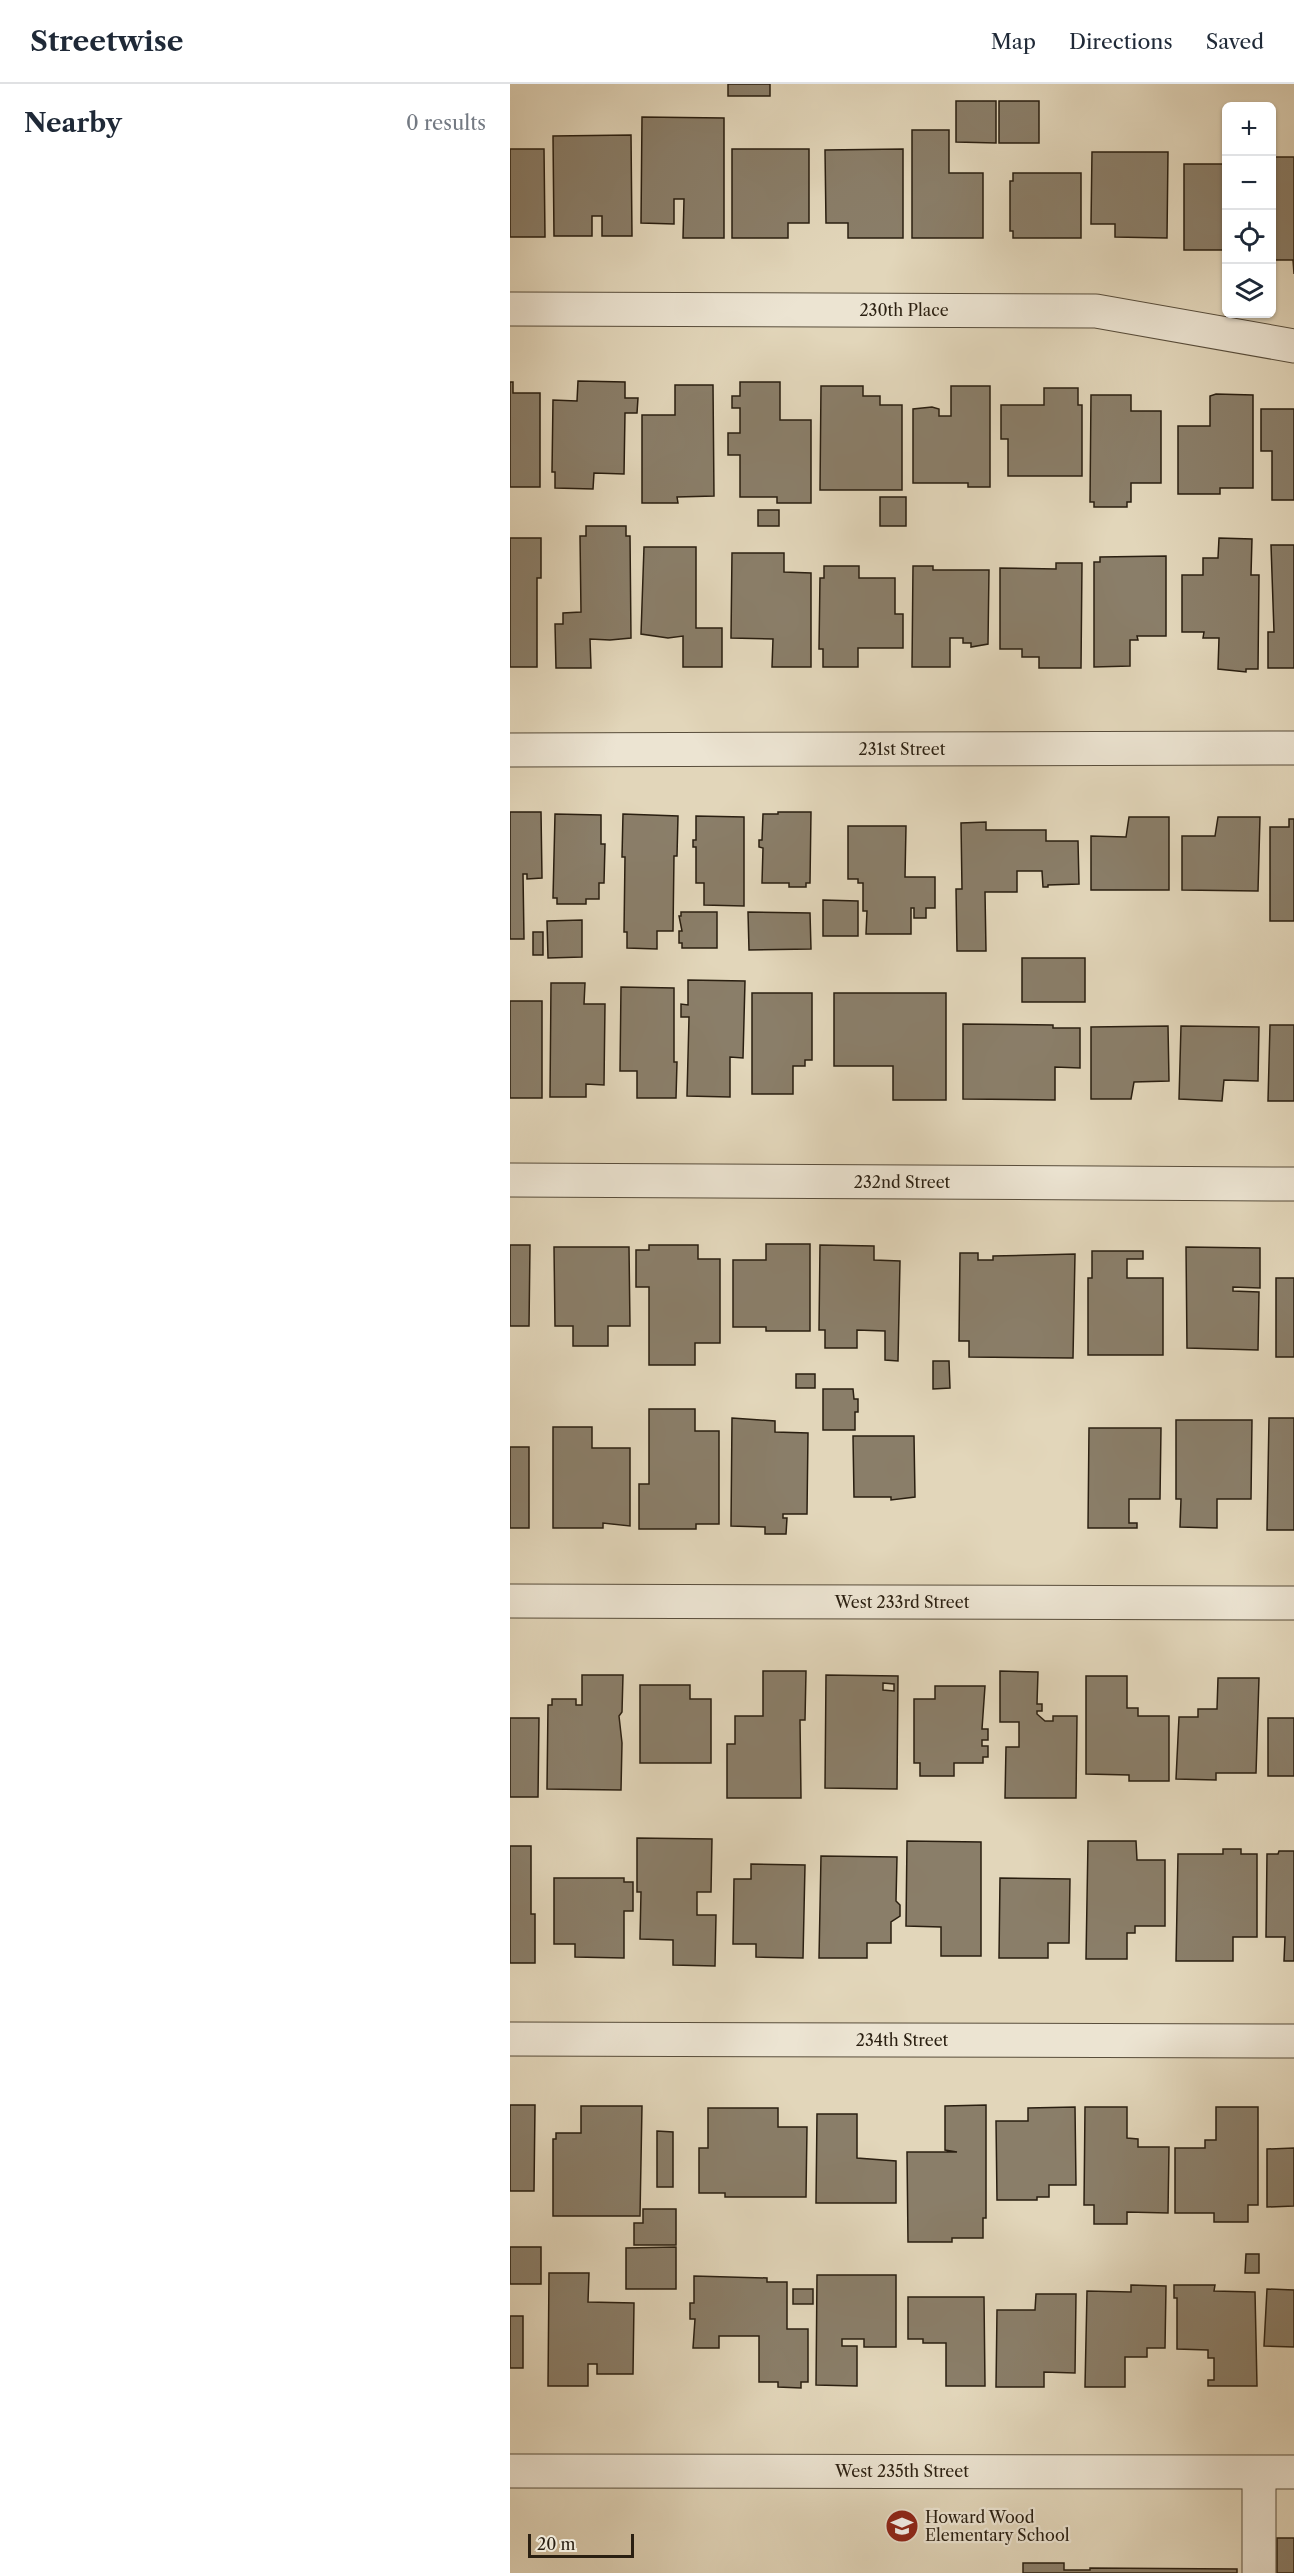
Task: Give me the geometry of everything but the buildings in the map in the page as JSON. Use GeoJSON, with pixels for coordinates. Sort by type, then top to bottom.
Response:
{"type":"FeatureCollection","features":[{"type":"Feature","properties":{"kind":"street","name":"230th Place"},"geometry":{"type":"LineString","coordinates":[[510,309],[1096,311],[1294,346]]}},
{"type":"Feature","properties":{"kind":"street","name":"231st Street"},"geometry":{"type":"LineString","coordinates":[[510,750],[1294,748]]}},
{"type":"Feature","properties":{"kind":"street","name":"232nd Street"},"geometry":{"type":"LineString","coordinates":[[510,1180],[1294,1184]]}},
{"type":"Feature","properties":{"kind":"street","name":"West 233rd Street"},"geometry":{"type":"LineString","coordinates":[[510,1601],[1294,1603]]}},
{"type":"Feature","properties":{"kind":"street","name":"234th Street"},"geometry":{"type":"LineString","coordinates":[[510,2039],[1294,2041]]}},
{"type":"Feature","properties":{"kind":"street","name":"West 235th Street"},"geometry":{"type":"LineString","coordinates":[[510,2471],[1294,2472]]}},
{"type":"Feature","properties":{"kind":"street"},"geometry":{"type":"LineString","coordinates":[[1258,2472],[1259,2573]]}},
{"type":"Feature","properties":{"kind":"place","name":"Howard Wood Elementary School"},"geometry":{"type":"Point","coordinates":[902,2526]}}]}
